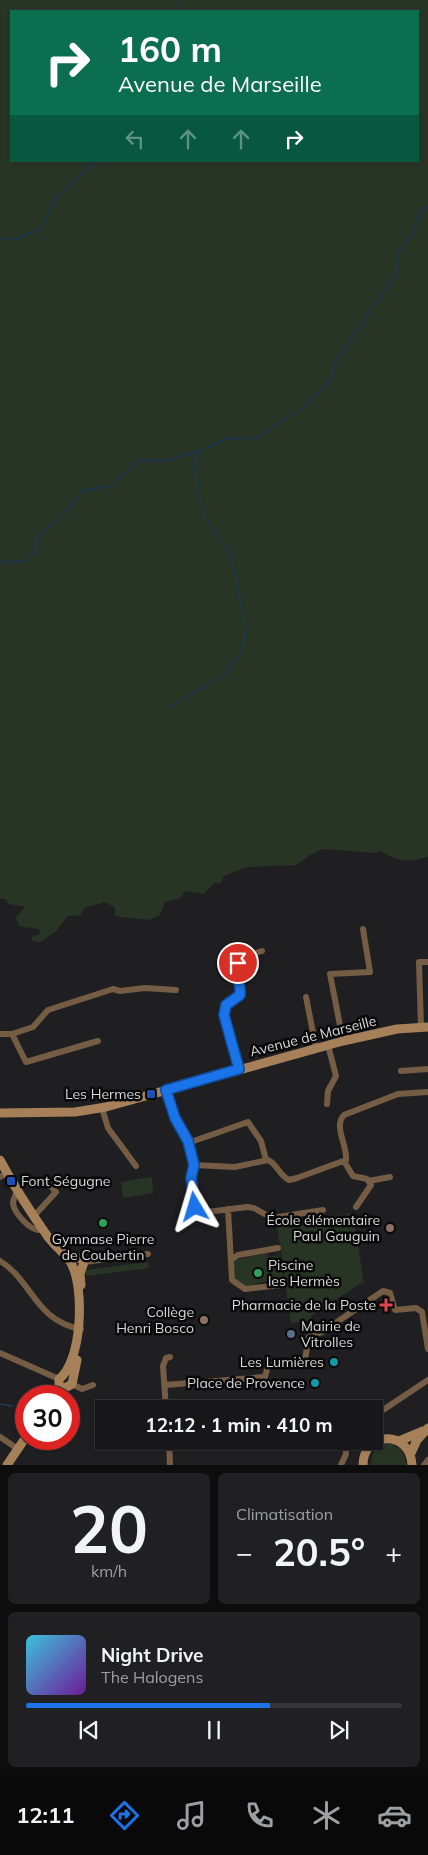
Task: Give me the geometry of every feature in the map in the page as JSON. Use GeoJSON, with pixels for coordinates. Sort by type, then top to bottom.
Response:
{"type":"FeatureCollection","features":[{"type":"Feature","properties":{"kind":"street"},"geometry":{"type":"LineString","coordinates":[[343,1041],[330,974],[370,972],[363,929]]}},
{"type":"Feature","properties":{"kind":"street"},"geometry":{"type":"LineString","coordinates":[[239,1069],[224,1010],[226,1005],[240,995],[241,990],[236,972],[238,963],[245,956],[262,951]]}},
{"type":"Feature","properties":{"kind":"street"},"geometry":{"type":"LineString","coordinates":[[424,1027],[420,962],[428,962]]}},
{"type":"Feature","properties":{"kind":"street"},"geometry":{"type":"LineString","coordinates":[[0,1034],[12,1034],[33,1027],[48,1010],[113,989],[120,991],[145,988],[176,990]]}},
{"type":"Feature","properties":{"kind":"street"},"geometry":{"type":"LineString","coordinates":[[306,997],[316,1048]]}},
{"type":"Feature","properties":{"kind":"street","name":"Avenue de Marseille"},"geometry":{"type":"LineString","coordinates":[[0,1113],[74,1112],[102,1108],[343,1041],[424,1027]]}},
{"type":"Feature","properties":{"kind":"street"},"geometry":{"type":"LineString","coordinates":[[12,1034],[26,1062],[98,1041]]}},
{"type":"Feature","properties":{"kind":"street"},"geometry":{"type":"LineString","coordinates":[[327,1104],[328,1091],[336,1076],[328,1045]]}},
{"type":"Feature","properties":{"kind":"street"},"geometry":{"type":"LineString","coordinates":[[401,1071],[428,1069]]}},
{"type":"Feature","properties":{"kind":"street"},"geometry":{"type":"LineString","coordinates":[[166,1090],[175,1118],[188,1143],[194,1165],[191,1178],[195,1207],[199,1211],[254,1208],[272,1218],[323,1210]]}},
{"type":"Feature","properties":{"kind":"street"},"geometry":{"type":"LineString","coordinates":[[194,1165],[234,1167],[266,1160],[272,1162],[285,1178],[289,1180],[344,1161],[347,1155],[340,1125],[341,1118],[344,1115],[398,1094],[428,1092]]}},
{"type":"Feature","properties":{"kind":"street"},"geometry":{"type":"LineString","coordinates":[[102,1108],[108,1128],[136,1166]]}},
{"type":"Feature","properties":{"kind":"street"},"geometry":{"type":"LineString","coordinates":[[188,1143],[248,1122],[260,1141],[266,1160]]}},
{"type":"Feature","properties":{"kind":"street"},"geometry":{"type":"LineString","coordinates":[[0,1160],[3,1175],[18,1192],[42,1228],[77,1264],[80,1329],[64,1385]]}},
{"type":"Feature","properties":{"kind":"street"},"geometry":{"type":"LineString","coordinates":[[344,1161],[353,1176],[369,1181],[390,1176]]}},
{"type":"Feature","properties":{"kind":"street"},"geometry":{"type":"LineString","coordinates":[[34,1216],[56,1192],[46,1181]]}},
{"type":"Feature","properties":{"kind":"street"},"geometry":{"type":"LineString","coordinates":[[356,1207],[370,1188],[369,1181]]}},
{"type":"Feature","properties":{"kind":"street"},"geometry":{"type":"LineString","coordinates":[[18,1192],[13,1200],[13,1206],[29,1227],[39,1230],[42,1228]]}},
{"type":"Feature","properties":{"kind":"street"},"geometry":{"type":"LineString","coordinates":[[228,1209],[232,1280],[238,1286],[246,1289],[281,1285]]}},
{"type":"Feature","properties":{"kind":"street"},"geometry":{"type":"LineString","coordinates":[[232,1259],[238,1255],[278,1248]]}},
{"type":"Feature","properties":{"kind":"street"},"geometry":{"type":"LineString","coordinates":[[77,1264],[148,1254]]}},
{"type":"Feature","properties":{"kind":"street"},"geometry":{"type":"LineString","coordinates":[[0,1261],[14,1273],[38,1304],[48,1313],[64,1324],[80,1329]]}},
{"type":"Feature","properties":{"kind":"street"},"geometry":{"type":"LineString","coordinates":[[165,1385],[264,1378],[268,1374],[268,1366],[304,1360],[307,1355],[306,1341],[313,1334],[322,1332],[384,1291],[390,1293],[395,1310],[416,1308],[422,1312],[428,1349]]}},
{"type":"Feature","properties":{"kind":"street"},"geometry":{"type":"LineString","coordinates":[[0,1353],[82,1389],[94,1385]]}},
{"type":"Feature","properties":{"kind":"street"},"geometry":{"type":"LineString","coordinates":[[166,1400],[164,1361],[170,1357]]}},
{"type":"Feature","properties":{"kind":"street"},"geometry":{"type":"LineString","coordinates":[[383,1410],[428,1380]]}},
{"type":"Feature","properties":{"kind":"street"},"geometry":{"type":"LineString","coordinates":[[363,1465],[366,1452],[376,1442],[386,1439],[399,1441],[428,1429]]}},
{"type":"Feature","properties":{"kind":"street"},"geometry":{"type":"LineString","coordinates":[[412,1465],[411,1453],[417,1440],[428,1429]]}},
{"type":"Feature","properties":{"kind":"street"},"geometry":{"type":"LineString","coordinates":[[0,1438],[15,1447]]}},
{"type":"Feature","properties":{"kind":"street"},"geometry":{"type":"LineString","coordinates":[[399,1441],[411,1453]]}},
{"type":"Feature","properties":{"kind":"street"},"geometry":{"type":"LineString","coordinates":[[7,1465],[17,1450]]}},
{"type":"Feature","properties":{"kind":"street"},"geometry":{"type":"LineString","coordinates":[[13,1465],[23,1450]]}},
{"type":"Feature","properties":{"kind":"street"},"geometry":{"type":"LineString","coordinates":[[169,1450],[170,1465]]}},
{"type":"Feature","properties":{"kind":"street"},"geometry":{"type":"LineString","coordinates":[[341,1464],[346,1456],[346,1450]]}},
{"type":"Feature","properties":{"kind":"street"},"geometry":{"type":"LineString","coordinates":[[424,1465],[428,1460]]}},
{"type":"Feature","properties":{"kind":"green space"},"geometry":{"type":"Polygon","coordinates":[[[0,0],[428,0],[428,856],[410,861],[398,859],[381,851],[375,853],[323,849],[296,865],[247,867],[224,876],[221,883],[214,883],[204,894],[185,891],[181,898],[165,902],[160,915],[148,920],[115,916],[115,908],[106,902],[84,908],[81,915],[68,916],[56,931],[40,942],[31,940],[33,936],[40,934],[39,929],[19,926],[16,917],[25,907],[8,904],[5,899],[0,899],[0,0]]]}},
{"type":"Feature","properties":{"kind":"green space"},"geometry":{"type":"Polygon","coordinates":[[[152,1177],[153,1193],[123,1198],[121,1182],[152,1177]]]}},
{"type":"Feature","properties":{"kind":"green space"},"geometry":{"type":"Polygon","coordinates":[[[353,1213],[364,1284],[361,1283],[311,1316],[313,1320],[291,1323],[277,1224],[353,1213]]]}},
{"type":"Feature","properties":{"kind":"green space","name":"Piscine les Hermès"},"geometry":{"type":"Polygon","coordinates":[[[267,1253],[268,1257],[280,1255],[284,1282],[271,1284],[267,1281],[248,1286],[236,1281],[233,1265],[235,1260],[267,1253]]]}},
{"type":"Feature","properties":{"kind":"green space"},"geometry":{"type":"Polygon","coordinates":[[[148,1262],[149,1268],[86,1276],[86,1270],[148,1262]]]}},
{"type":"Feature","properties":{"kind":"green space"},"geometry":{"type":"Polygon","coordinates":[[[392,1444],[402,1451],[407,1465],[370,1465],[374,1450],[383,1450],[383,1445],[392,1444]]]}},
{"type":"Feature","properties":{"kind":"waterway"},"geometry":{"type":"LineString","coordinates":[[176,10],[180,0]]}},
{"type":"Feature","properties":{"kind":"waterway"},"geometry":{"type":"LineString","coordinates":[[0,238],[15,240],[41,228],[58,195],[96,162]]}},
{"type":"Feature","properties":{"kind":"waterway"},"geometry":{"type":"LineString","coordinates":[[0,562],[25,561],[36,550],[35,540],[71,507],[81,491],[111,486],[137,461],[169,460],[199,451],[226,439],[256,438],[304,407],[331,380],[336,360],[395,276],[399,252],[413,233],[421,211],[428,205]]}},
{"type":"Feature","properties":{"kind":"waterway"},"geometry":{"type":"LineString","coordinates":[[168,708],[224,675],[243,650],[246,628],[231,555],[204,516],[193,465],[199,451]]}},
{"type":"Feature","properties":{"kind":"waterway"},"geometry":{"type":"LineString","coordinates":[[0,1404],[12,1406]]}},
{"type":"Feature","properties":{"kind":"place","name":"Les Hermes"},"geometry":{"type":"Point","coordinates":[151,1094]}},
{"type":"Feature","properties":{"kind":"place","name":"Font Ségugne"},"geometry":{"type":"Point","coordinates":[11,1181]}},
{"type":"Feature","properties":{"kind":"place","name":"Gymnase Pierre de Coubertin"},"geometry":{"type":"Point","coordinates":[103,1223]}},
{"type":"Feature","properties":{"kind":"place","name":"École élémentaire Paul Gauguin"},"geometry":{"type":"Point","coordinates":[390,1228]}},
{"type":"Feature","properties":{"kind":"place","name":"Piscine les Hermès"},"geometry":{"type":"Point","coordinates":[258,1273]}},
{"type":"Feature","properties":{"kind":"place","name":"Pharmacie de la Poste"},"geometry":{"type":"Point","coordinates":[386,1305]}},
{"type":"Feature","properties":{"kind":"place","name":"Collège Henri Bosco"},"geometry":{"type":"Point","coordinates":[204,1320]}},
{"type":"Feature","properties":{"kind":"place","name":"Mairie de Vitrolles"},"geometry":{"type":"Point","coordinates":[291,1334]}},
{"type":"Feature","properties":{"kind":"place","name":"Les Lumières"},"geometry":{"type":"Point","coordinates":[334,1362]}},
{"type":"Feature","properties":{"kind":"place","name":"Place de Provence"},"geometry":{"type":"Point","coordinates":[315,1383]}},
{"type":"Feature","properties":{"kind":"route"},"geometry":{"type":"LineString","coordinates":[[195,1207],[191,1178],[194,1165],[188,1141],[175,1118],[166,1090],[239,1069],[224,1015],[226,1005],[240,995],[240,980],[236,972],[238,963]]}}]}
